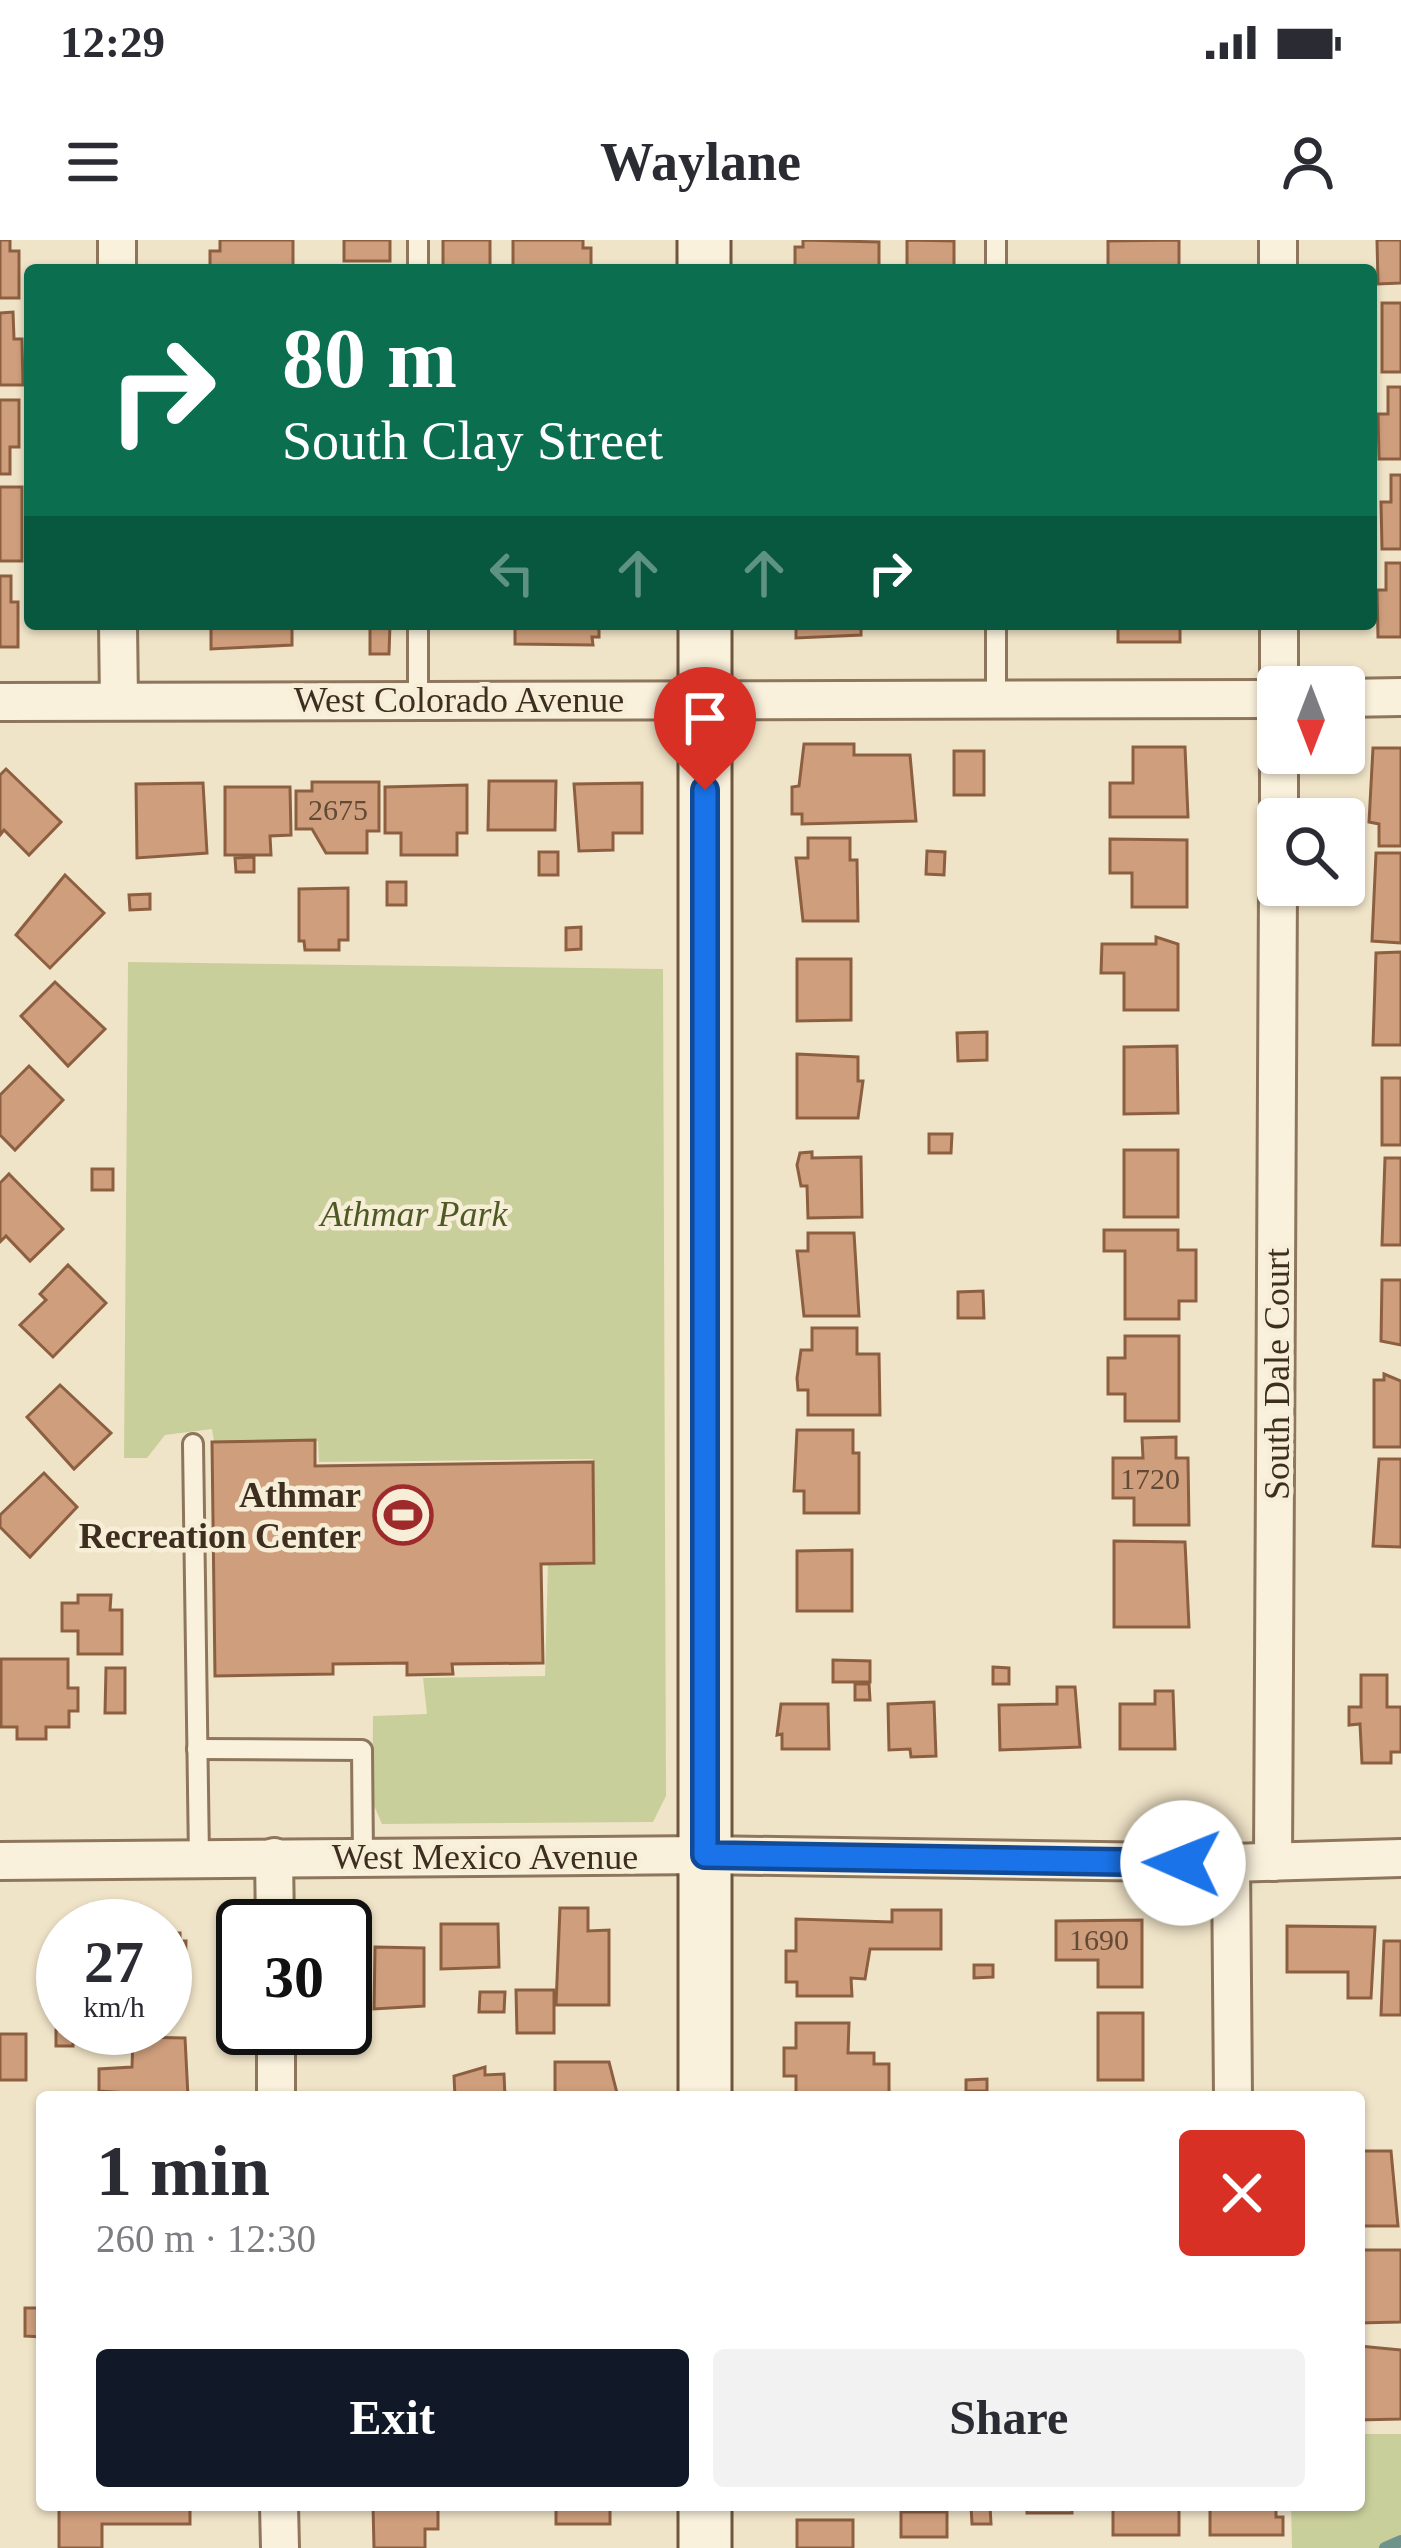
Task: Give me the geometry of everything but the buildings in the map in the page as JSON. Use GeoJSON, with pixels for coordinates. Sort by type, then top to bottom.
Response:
{"type":"FeatureCollection","features":[{"type":"Feature","properties":{"kind":"street"},"geometry":{"type":"LineString","coordinates":[[118,630],[118,700]]}},
{"type":"Feature","properties":{"kind":"street"},"geometry":{"type":"LineString","coordinates":[[705,630],[705,2091]]}},
{"type":"Feature","properties":{"kind":"street"},"geometry":{"type":"LineString","coordinates":[[1279,630],[1279,666]]}},
{"type":"Feature","properties":{"kind":"street"},"geometry":{"type":"LineString","coordinates":[[1365,698],[1401,697]]}},
{"type":"Feature","properties":{"kind":"street","name":"West Colorado Avenue"},"geometry":{"type":"LineString","coordinates":[[0,702],[1257,699]]}},
{"type":"Feature","properties":{"kind":"street","name":"South Dale Court"},"geometry":{"type":"LineString","coordinates":[[1273,1862],[1278,906]]}},
{"type":"Feature","properties":{"kind":"street","name":"West Mexico Avenue"},"geometry":{"type":"LineString","coordinates":[[0,1861],[705,1855],[1231,1863],[1401,1858]]}},
{"type":"Feature","properties":{"kind":"street"},"geometry":{"type":"LineString","coordinates":[[274,1857],[275,1899]]}},
{"type":"Feature","properties":{"kind":"street"},"geometry":{"type":"LineString","coordinates":[[1231,1863],[1233,2091]]}},
{"type":"Feature","properties":{"kind":"street"},"geometry":{"type":"LineString","coordinates":[[276,2055],[276,2091]]}},
{"type":"Feature","properties":{"kind":"street"},"geometry":{"type":"LineString","coordinates":[[279,2511],[280,2548]]}},
{"type":"Feature","properties":{"kind":"street"},"geometry":{"type":"LineString","coordinates":[[705,2511],[705,2548]]}},
{"type":"Feature","properties":{"kind":"lane"},"geometry":{"type":"LineString","coordinates":[[418,630],[418,699]]}},
{"type":"Feature","properties":{"kind":"lane"},"geometry":{"type":"LineString","coordinates":[[996,630],[996,699]]}},
{"type":"Feature","properties":{"kind":"lane"},"geometry":{"type":"LineString","coordinates":[[193,1444],[200,1858]]}},
{"type":"Feature","properties":{"kind":"lane"},"geometry":{"type":"LineString","coordinates":[[197,1749],[362,1750],[363,1856]]}},
{"type":"Feature","properties":{"kind":"green space","name":"Athmar Park"},"geometry":{"type":"Polygon","coordinates":[[[128,962],[663,969],[666,1796],[653,1822],[382,1824],[372,1801],[373,1716],[427,1714],[423,1678],[545,1676],[548,1562],[596,1564],[593,1459],[319,1462],[318,1441],[214,1442],[212,1429],[165,1435],[147,1458],[124,1458],[128,962]]]}},
{"type":"Feature","properties":{"kind":"green space"},"geometry":{"type":"Polygon","coordinates":[[[1365,2434],[1401,2434],[1401,2548],[1292,2548],[1291,2511],[1365,2511],[1365,2434]]]}},
{"type":"Feature","properties":{"kind":"waterway"},"geometry":{"type":"LineString","coordinates":[[1385,2548],[1401,2541]]}},
{"type":"Feature","properties":{"kind":"place","name":"Athmar Recreation Center"},"geometry":{"type":"Point","coordinates":[403,1515]}},
{"type":"Feature","properties":{"kind":"route"},"geometry":{"type":"LineString","coordinates":[[705,790],[705,1855],[1183,1863]]}}]}
